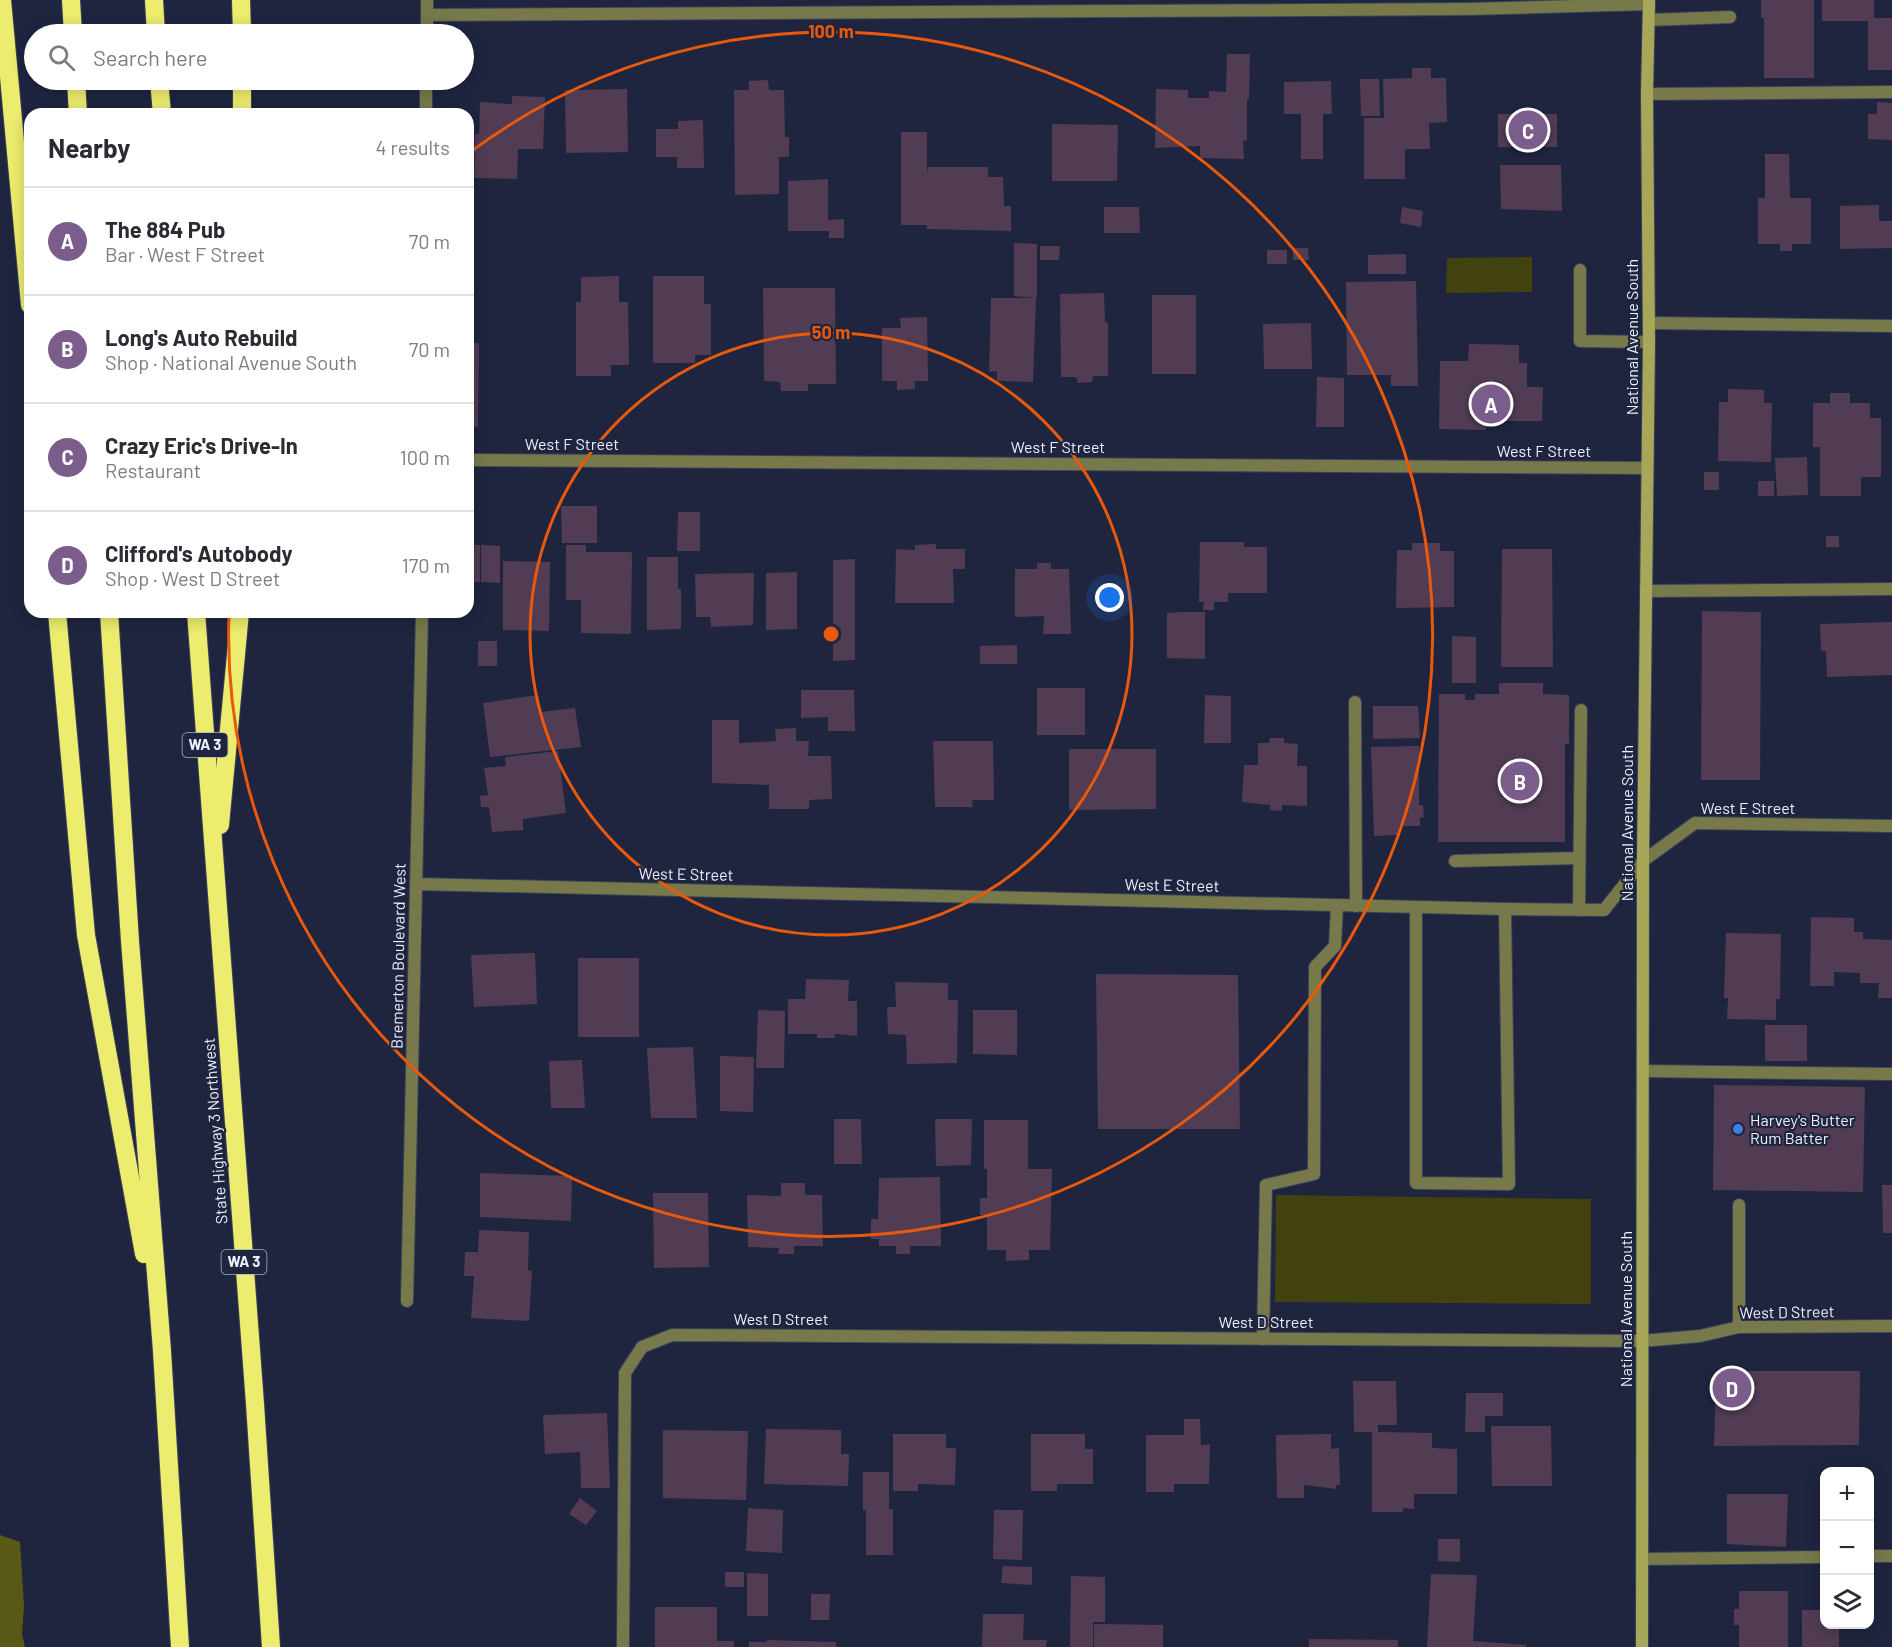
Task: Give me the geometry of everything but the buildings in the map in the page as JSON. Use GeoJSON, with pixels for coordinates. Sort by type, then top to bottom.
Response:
{"type":"FeatureCollection","features":[{"type":"Feature","properties":{"kind":"highway"},"geometry":{"type":"LineString","coordinates":[[2,0],[24,240]]}},
{"type":"Feature","properties":{"kind":"highway"},"geometry":{"type":"LineString","coordinates":[[71,0],[72,24]]}},
{"type":"Feature","properties":{"kind":"highway"},"geometry":{"type":"LineString","coordinates":[[154,0],[155,24]]}},
{"type":"Feature","properties":{"kind":"highway"},"geometry":{"type":"LineString","coordinates":[[241,0],[242,24]]}},
{"type":"Feature","properties":{"kind":"highway"},"geometry":{"type":"LineString","coordinates":[[77,90],[78,108]]}},
{"type":"Feature","properties":{"kind":"highway"},"geometry":{"type":"LineString","coordinates":[[160,90],[161,108]]}},
{"type":"Feature","properties":{"kind":"highway"},"geometry":{"type":"LineString","coordinates":[[242,90],[242,108]]}},
{"type":"Feature","properties":{"kind":"highway"},"geometry":{"type":"LineString","coordinates":[[58,618],[86,935],[162,1351]]}},
{"type":"Feature","properties":{"kind":"highway"},"geometry":{"type":"LineString","coordinates":[[109,618],[129,941],[162,1351],[180,1647]]}},
{"type":"Feature","properties":{"kind":"highway","name":"State Highway 3 Northwest"},"geometry":{"type":"LineString","coordinates":[[196,618],[271,1647]]}},
{"type":"Feature","properties":{"kind":"highway"},"geometry":{"type":"LineString","coordinates":[[215,878],[239,618]]}},
{"type":"Feature","properties":{"kind":"main road","name":"National Avenue South"},"geometry":{"type":"LineString","coordinates":[[1642,1647],[1643,861],[1649,342],[1647,94],[1649,2]]}},
{"type":"Feature","properties":{"kind":"street"},"geometry":{"type":"LineString","coordinates":[[427,0],[427,24]]}},
{"type":"Feature","properties":{"kind":"street"},"geometry":{"type":"LineString","coordinates":[[427,15],[1456,9],[1649,2]]}},
{"type":"Feature","properties":{"kind":"street"},"geometry":{"type":"LineString","coordinates":[[1649,20],[1730,17]]}},
{"type":"Feature","properties":{"kind":"street"},"geometry":{"type":"LineString","coordinates":[[426,90],[426,108]]}},
{"type":"Feature","properties":{"kind":"street"},"geometry":{"type":"LineString","coordinates":[[1647,94],[1892,92]]}},
{"type":"Feature","properties":{"kind":"street"},"geometry":{"type":"LineString","coordinates":[[1580,270],[1580,341],[1649,342]]}},
{"type":"Feature","properties":{"kind":"street"},"geometry":{"type":"LineString","coordinates":[[1649,323],[1892,326]]}},
{"type":"Feature","properties":{"kind":"street","name":"West F Street"},"geometry":{"type":"LineString","coordinates":[[474,460],[1647,468]]}},
{"type":"Feature","properties":{"kind":"street"},"geometry":{"type":"LineString","coordinates":[[1646,591],[1892,589]]}},
{"type":"Feature","properties":{"kind":"street","name":"Bremerton Boulevard West"},"geometry":{"type":"LineString","coordinates":[[407,1301],[422,618]]}},
{"type":"Feature","properties":{"kind":"street"},"geometry":{"type":"LineString","coordinates":[[1355,702],[1356,906]]}},
{"type":"Feature","properties":{"kind":"street"},"geometry":{"type":"LineString","coordinates":[[1579,910],[1581,710]]}},
{"type":"Feature","properties":{"kind":"street","name":"West E Street"},"geometry":{"type":"LineString","coordinates":[[416,884],[1604,910],[1643,861],[1695,824],[1892,826]]}},
{"type":"Feature","properties":{"kind":"street"},"geometry":{"type":"LineString","coordinates":[[1455,861],[1579,858]]}},
{"type":"Feature","properties":{"kind":"street"},"geometry":{"type":"LineString","coordinates":[[1263,1339],[1266,1185],[1314,1174],[1315,967],[1335,946],[1337,905]]}},
{"type":"Feature","properties":{"kind":"street"},"geometry":{"type":"LineString","coordinates":[[1416,907],[1416,1183],[1509,1184],[1505,909]]}},
{"type":"Feature","properties":{"kind":"street"},"geometry":{"type":"LineString","coordinates":[[1643,1071],[1892,1074]]}},
{"type":"Feature","properties":{"kind":"street"},"geometry":{"type":"LineString","coordinates":[[1739,1205],[1739,1327]]}},
{"type":"Feature","properties":{"kind":"street","name":"West D Street"},"geometry":{"type":"LineString","coordinates":[[623,1647],[625,1373],[642,1347],[672,1335],[1642,1341],[1700,1336],[1739,1327],[1892,1326]]}},
{"type":"Feature","properties":{"kind":"street"},"geometry":{"type":"LineString","coordinates":[[1874,1556],[1892,1556]]}},
{"type":"Feature","properties":{"kind":"street"},"geometry":{"type":"LineString","coordinates":[[1643,1559],[1820,1557]]}},
{"type":"Feature","properties":{"kind":"shaded area"},"geometry":{"type":"Polygon","coordinates":[[[1532,257],[1532,292],[1446,293],[1447,258],[1532,257]]]}},
{"type":"Feature","properties":{"kind":"shaded area"},"geometry":{"type":"Polygon","coordinates":[[[1276,1195],[1591,1199],[1591,1304],[1275,1302],[1276,1195]]]}},
{"type":"Feature","properties":{"kind":"shaded area"},"geometry":{"type":"Polygon","coordinates":[[[0,1535],[20,1542],[24,1606],[22,1634],[25,1647],[0,1647],[0,1535]]]}},
{"type":"Feature","properties":{"kind":"place","name":"Crazy Eric's Drive-In"},"geometry":{"type":"Point","coordinates":[1528,130]}},
{"type":"Feature","properties":{"kind":"place","name":"The 884 Pub"},"geometry":{"type":"Point","coordinates":[1491,404]}},
{"type":"Feature","properties":{"kind":"place","name":"Long's Auto Rebuild"},"geometry":{"type":"Point","coordinates":[1520,781]}},
{"type":"Feature","properties":{"kind":"place","name":"Harvey's Butter Rum Batter"},"geometry":{"type":"Point","coordinates":[1738,1129]}},
{"type":"Feature","properties":{"kind":"place","name":"Clifford's Autobody"},"geometry":{"type":"Point","coordinates":[1732,1388]}}]}
